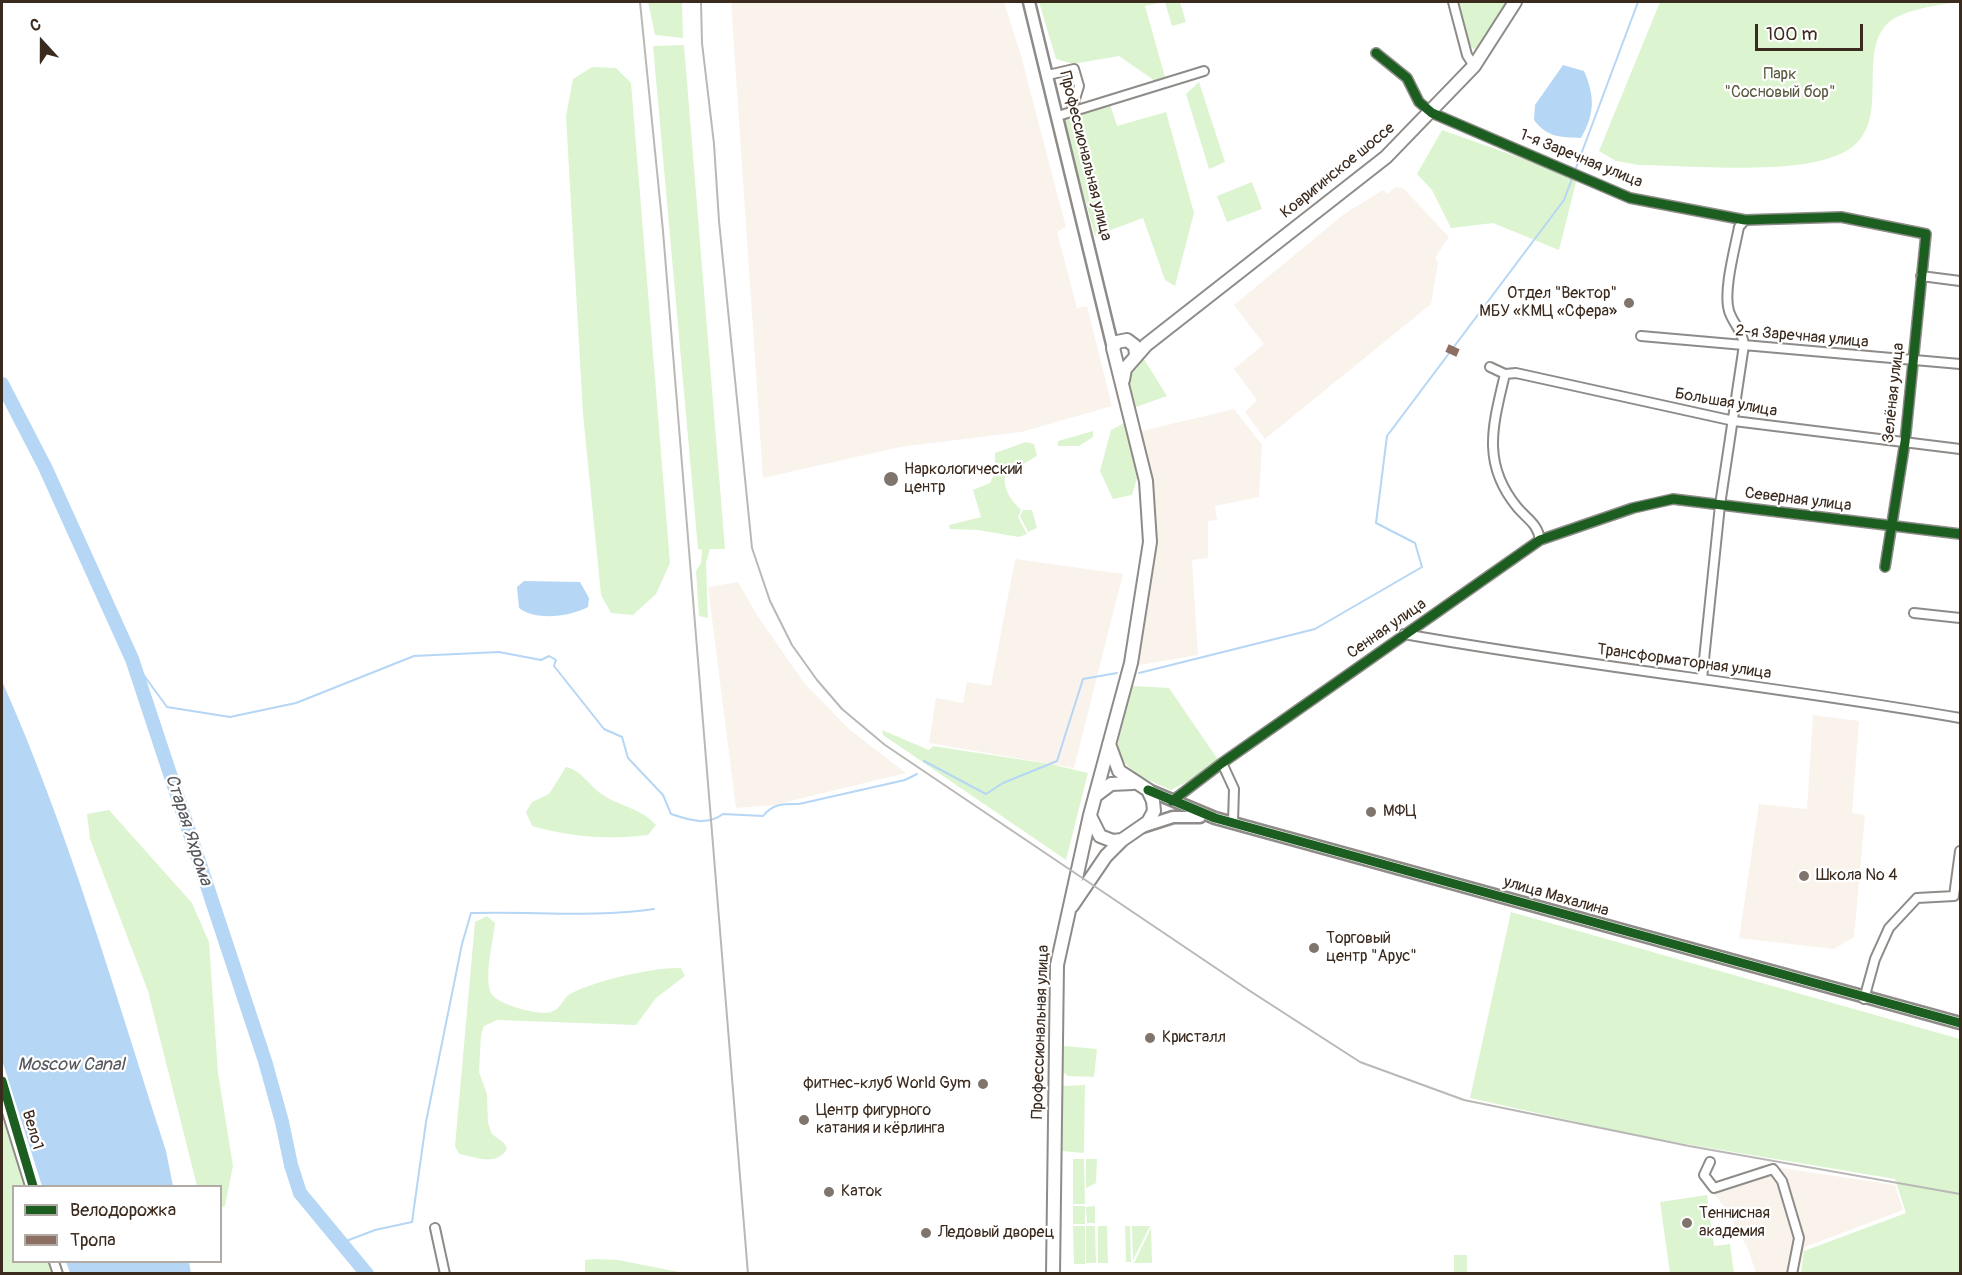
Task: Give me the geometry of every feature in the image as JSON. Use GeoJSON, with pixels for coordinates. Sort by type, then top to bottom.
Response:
{"type":"FeatureCollection","features":[{"type":"Feature","properties":{"kind":"main road","name":"Ковригинское шоссе"},"geometry":{"type":"LineString","coordinates":[[1126,351],[1155,338],[1386,157],[1474,66],[1515,2]]}},
{"type":"Feature","properties":{"kind":"main road","name":"Профессиональная улица"},"geometry":{"type":"LineString","coordinates":[[1053,1274],[1057,964],[1090,815],[1136,639],[1150,542],[1146,481],[1123,382],[1126,351]]}},
{"type":"Feature","properties":{"kind":"main road"},"geometry":{"type":"LineString","coordinates":[[1109,744],[1119,771],[1134,783]]}},
{"type":"Feature","properties":{"kind":"main road"},"geometry":{"type":"LineString","coordinates":[[1095,796],[1111,784],[1134,783]]}},
{"type":"Feature","properties":{"kind":"main road","name":"улица Махалина"},"geometry":{"type":"LineString","coordinates":[[1134,783],[1148,790]]}},
{"type":"Feature","properties":{"kind":"main road"},"geometry":{"type":"LineString","coordinates":[[1067,915],[1087,880],[1122,840],[1142,827],[1154,811],[1148,790]]}},
{"type":"Feature","properties":{"kind":"main road"},"geometry":{"type":"LineString","coordinates":[[1090,815],[1100,836],[1113,841],[1122,840]]}},
{"type":"Feature","properties":{"kind":"street","name":"Профессиональная улица"},"geometry":{"type":"LineString","coordinates":[[1029,2],[1108,318],[1126,351]]}},
{"type":"Feature","properties":{"kind":"street"},"geometry":{"type":"LineString","coordinates":[[1453,2],[1467,55],[1474,66]]}},
{"type":"Feature","properties":{"kind":"street","name":"1-я Заречная улица"},"geometry":{"type":"LineString","coordinates":[[1376,53],[1407,78],[1419,102],[1432,112],[1630,198],[1745,219],[1841,217],[1914,230]]}},
{"type":"Feature","properties":{"kind":"street"},"geometry":{"type":"LineString","coordinates":[[1048,75],[1074,69],[1079,86],[1071,112]]}},
{"type":"Feature","properties":{"kind":"street"},"geometry":{"type":"LineString","coordinates":[[1058,116],[1204,71]]}},
{"type":"Feature","properties":{"kind":"street"},"geometry":{"type":"LineString","coordinates":[[1702,679],[1720,505],[1744,345],[1743,333],[1729,310],[1729,299],[1739,227],[1745,219]]}},
{"type":"Feature","properties":{"kind":"street","name":"Зелёная улица"},"geometry":{"type":"LineString","coordinates":[[1885,567],[1905,442],[1926,234],[1914,230]]}},
{"type":"Feature","properties":{"kind":"street"},"geometry":{"type":"LineString","coordinates":[[1921,276],[1960,281]]}},
{"type":"Feature","properties":{"kind":"street","name":"2-я Заречная улица"},"geometry":{"type":"LineString","coordinates":[[1641,336],[1960,364]]}},
{"type":"Feature","properties":{"kind":"street","name":"Большая улица"},"geometry":{"type":"LineString","coordinates":[[1490,367],[1505,374],[1516,373],[1734,421],[1960,449]]}},
{"type":"Feature","properties":{"kind":"street"},"geometry":{"type":"LineString","coordinates":[[1505,374],[1491,447],[1494,465],[1499,483],[1518,509],[1539,528],[1540,540]]}},
{"type":"Feature","properties":{"kind":"street","name":"Северная улица"},"geometry":{"type":"LineString","coordinates":[[1633,508],[1673,499],[1960,534]]}},
{"type":"Feature","properties":{"kind":"street","name":"Сенная улица"},"geometry":{"type":"LineString","coordinates":[[1172,801],[1222,763],[1540,540],[1633,508]]}},
{"type":"Feature","properties":{"kind":"street"},"geometry":{"type":"LineString","coordinates":[[1914,613],[1960,618]]}},
{"type":"Feature","properties":{"kind":"street","name":"Трансформаторная улица"},"geometry":{"type":"LineString","coordinates":[[1404,634],[1702,679],[1839,697],[1960,718]]}},
{"type":"Feature","properties":{"kind":"street"},"geometry":{"type":"LineString","coordinates":[[1222,763],[1234,789],[1233,822]]}},
{"type":"Feature","properties":{"kind":"street","name":"улица Махалина"},"geometry":{"type":"LineString","coordinates":[[1148,790],[1215,818],[1864,999],[1960,1023]]}},
{"type":"Feature","properties":{"kind":"street"},"geometry":{"type":"LineString","coordinates":[[1142,827],[1173,817],[1215,818]]}},
{"type":"Feature","properties":{"kind":"street"},"geometry":{"type":"LineString","coordinates":[[1864,999],[1875,959],[1889,928],[1917,898],[1954,896],[1960,850]]}},
{"type":"Feature","properties":{"kind":"street"},"geometry":{"type":"LineString","coordinates":[[2,1096],[30,1185]]}},
{"type":"Feature","properties":{"kind":"street"},"geometry":{"type":"LineString","coordinates":[[1710,1162],[1704,1174],[1714,1188],[1773,1169],[1782,1181],[1799,1238],[1792,1274]]}},
{"type":"Feature","properties":{"kind":"street"},"geometry":{"type":"LineString","coordinates":[[435,1228],[445,1274]]}},
{"type":"Feature","properties":{"kind":"shaded area"},"geometry":{"type":"Polygon","coordinates":[[[731,2],[1004,2],[1020,52],[1066,227],[1057,232],[1077,308],[1087,306],[1112,406],[1021,432],[900,447],[763,478],[731,2]]]}},
{"type":"Feature","properties":{"kind":"shaded area"},"geometry":{"type":"Polygon","coordinates":[[[1396,187],[1403,188],[1449,237],[1435,258],[1438,263],[1431,304],[1265,439],[1245,412],[1257,400],[1234,369],[1264,344],[1234,305],[1344,214],[1383,190],[1387,194],[1396,187]]]}},
{"type":"Feature","properties":{"kind":"shaded area"},"geometry":{"type":"Polygon","coordinates":[[[1234,409],[1262,445],[1259,497],[1215,506],[1217,520],[1208,521],[1208,558],[1192,560],[1198,655],[1134,666],[1148,601],[1156,539],[1154,512],[1138,432],[1234,409]]]}},
{"type":"Feature","properties":{"kind":"shaded area"},"geometry":{"type":"Polygon","coordinates":[[[1015,559],[1123,574],[1074,768],[929,743],[936,698],[963,703],[967,682],[991,686],[1015,559]]]}},
{"type":"Feature","properties":{"kind":"shaded area"},"geometry":{"type":"Polygon","coordinates":[[[738,582],[757,615],[805,684],[850,730],[906,773],[774,805],[736,808],[708,587],[738,582]]]}},
{"type":"Feature","properties":{"kind":"shaded area","name":"Школа № 4"},"geometry":{"type":"Polygon","coordinates":[[[1813,715],[1859,721],[1852,813],[1865,815],[1854,937],[1834,949],[1739,938],[1759,804],[1807,809],[1813,715]]]}},
{"type":"Feature","properties":{"kind":"shaded area"},"geometry":{"type":"Polygon","coordinates":[[[1762,1165],[1895,1185],[1903,1210],[1805,1247],[1799,1273],[1756,1273],[1748,1249],[1728,1212],[1710,1188],[1762,1165]]]}},
{"type":"Feature","properties":{"kind":"green space"},"geometry":{"type":"Polygon","coordinates":[[[648,2],[682,2],[683,38],[655,35],[648,2]]]}},
{"type":"Feature","properties":{"kind":"green space"},"geometry":{"type":"Polygon","coordinates":[[[1039,2],[1164,2],[1145,6],[1165,77],[1155,81],[1119,56],[1073,64],[1056,59],[1039,2]]]}},
{"type":"Feature","properties":{"kind":"green space"},"geometry":{"type":"Polygon","coordinates":[[[1165,2],[1180,2],[1186,22],[1172,26],[1165,2]]]}},
{"type":"Feature","properties":{"kind":"green space"},"geometry":{"type":"Polygon","coordinates":[[[1459,2],[1507,2],[1477,50],[1470,47],[1459,2]]]}},
{"type":"Feature","properties":{"kind":"green space","name":"Парк \"Сосновый бор\""},"geometry":{"type":"Polygon","coordinates":[[[1660,2],[1960,2],[1911,11],[1887,24],[1878,37],[1874,52],[1869,121],[1863,136],[1851,148],[1832,157],[1807,163],[1779,167],[1718,168],[1639,165],[1616,161],[1599,151],[1660,2]]]}},
{"type":"Feature","properties":{"kind":"green space"},"geometry":{"type":"Polygon","coordinates":[[[684,45],[725,549],[710,549],[706,563],[708,618],[699,616],[696,571],[701,563],[702,550],[698,549],[653,46],[684,45]]]}},
{"type":"Feature","properties":{"kind":"green space"},"geometry":{"type":"Polygon","coordinates":[[[592,67],[616,68],[631,83],[670,563],[656,594],[633,615],[611,613],[601,595],[583,414],[566,116],[573,79],[592,67]]]}},
{"type":"Feature","properties":{"kind":"green space"},"geometry":{"type":"Polygon","coordinates":[[[1199,82],[1225,162],[1209,169],[1186,94],[1199,82]]]}},
{"type":"Feature","properties":{"kind":"green space"},"geometry":{"type":"Polygon","coordinates":[[[1110,104],[1117,126],[1166,112],[1194,213],[1175,286],[1165,280],[1143,218],[1095,236],[1063,119],[1110,104]]]}},
{"type":"Feature","properties":{"kind":"green space"},"geometry":{"type":"Polygon","coordinates":[[[1442,130],[1577,178],[1559,250],[1493,223],[1451,228],[1432,190],[1417,174],[1442,130]]]}},
{"type":"Feature","properties":{"kind":"green space"},"geometry":{"type":"Polygon","coordinates":[[[1252,182],[1262,209],[1227,222],[1217,196],[1252,182]]]}},
{"type":"Feature","properties":{"kind":"green space"},"geometry":{"type":"Polygon","coordinates":[[[1142,356],[1167,396],[1133,408],[1127,374],[1142,356]]]}},
{"type":"Feature","properties":{"kind":"green space"},"geometry":{"type":"Polygon","coordinates":[[[1126,422],[1139,472],[1132,495],[1113,499],[1100,471],[1111,430],[1126,422]]]}},
{"type":"Feature","properties":{"kind":"green space"},"geometry":{"type":"Polygon","coordinates":[[[1093,431],[1093,437],[1079,446],[1058,446],[1058,441],[1093,431]]]}},
{"type":"Feature","properties":{"kind":"green space"},"geometry":{"type":"Polygon","coordinates":[[[1026,442],[1034,444],[1037,456],[1005,475],[1005,485],[1008,494],[1021,510],[1018,517],[1027,534],[1019,537],[978,530],[950,529],[949,525],[981,517],[973,490],[990,483],[995,472],[995,453],[1026,442]]]}},
{"type":"Feature","properties":{"kind":"green space"},"geometry":{"type":"Polygon","coordinates":[[[1023,510],[1032,510],[1037,528],[1028,532],[1020,516],[1023,510]]]}},
{"type":"Feature","properties":{"kind":"green space"},"geometry":{"type":"Polygon","coordinates":[[[1133,686],[1169,688],[1221,764],[1171,790],[1139,776],[1115,754],[1133,686]]]}},
{"type":"Feature","properties":{"kind":"green space"},"geometry":{"type":"Polygon","coordinates":[[[882,730],[929,750],[933,746],[1050,764],[1088,773],[1066,860],[883,735],[882,730]]]}},
{"type":"Feature","properties":{"kind":"green space"},"geometry":{"type":"Polygon","coordinates":[[[566,767],[581,775],[603,795],[637,811],[656,825],[648,835],[618,837],[575,835],[532,826],[526,812],[532,802],[549,794],[566,767]]]}},
{"type":"Feature","properties":{"kind":"green space"},"geometry":{"type":"Polygon","coordinates":[[[109,810],[192,903],[209,942],[218,1073],[233,1166],[225,1206],[222,1208],[222,1185],[197,1185],[148,991],[90,839],[87,814],[109,810]]]}},
{"type":"Feature","properties":{"kind":"green space"},"geometry":{"type":"Polygon","coordinates":[[[1511,912],[1960,1039],[1960,1273],[1801,1273],[1804,1251],[1906,1213],[1895,1179],[1644,1137],[1470,1098],[1511,912]]]}},
{"type":"Feature","properties":{"kind":"green space"},"geometry":{"type":"Polygon","coordinates":[[[487,916],[495,923],[489,966],[490,991],[499,1000],[517,1008],[551,1012],[557,1009],[567,996],[580,989],[640,972],[681,968],[685,976],[656,998],[636,1025],[497,1020],[484,1026],[481,1035],[479,1072],[487,1094],[488,1123],[492,1134],[504,1143],[507,1149],[502,1155],[491,1159],[459,1154],[455,1146],[475,922],[487,916]]]}},
{"type":"Feature","properties":{"kind":"green space"},"geometry":{"type":"Polygon","coordinates":[[[1064,1046],[1097,1049],[1094,1077],[1068,1076],[1061,1071],[1064,1046]]]}},
{"type":"Feature","properties":{"kind":"green space"},"geometry":{"type":"Polygon","coordinates":[[[1085,1085],[1083,1153],[1062,1151],[1063,1086],[1085,1085]]]}},
{"type":"Feature","properties":{"kind":"green space"},"geometry":{"type":"Polygon","coordinates":[[[2,1107],[27,1185],[12,1185],[12,1263],[51,1263],[54,1273],[2,1273],[2,1107]]]}},
{"type":"Feature","properties":{"kind":"green space"},"geometry":{"type":"Polygon","coordinates":[[[1073,1159],[1084,1159],[1085,1204],[1073,1204],[1073,1159]]]}},
{"type":"Feature","properties":{"kind":"green space"},"geometry":{"type":"Polygon","coordinates":[[[1086,1159],[1097,1159],[1096,1183],[1086,1188],[1086,1159]]]}},
{"type":"Feature","properties":{"kind":"green space","name":"Теннисная академия"},"geometry":{"type":"Polygon","coordinates":[[[1707,1195],[1714,1246],[1730,1244],[1734,1273],[1670,1273],[1660,1202],[1707,1195]]]}},
{"type":"Feature","properties":{"kind":"green space"},"geometry":{"type":"Polygon","coordinates":[[[1073,1206],[1085,1206],[1085,1224],[1073,1224],[1073,1206]]]}},
{"type":"Feature","properties":{"kind":"green space"},"geometry":{"type":"Polygon","coordinates":[[[1095,1206],[1095,1223],[1087,1223],[1086,1207],[1095,1206]]]}},
{"type":"Feature","properties":{"kind":"green space"},"geometry":{"type":"Polygon","coordinates":[[[1073,1226],[1085,1226],[1085,1264],[1074,1264],[1073,1226]]]}},
{"type":"Feature","properties":{"kind":"green space"},"geometry":{"type":"Polygon","coordinates":[[[1086,1226],[1095,1226],[1096,1263],[1086,1263],[1086,1226]]]}},
{"type":"Feature","properties":{"kind":"green space"},"geometry":{"type":"Polygon","coordinates":[[[1098,1226],[1107,1226],[1108,1263],[1098,1263],[1098,1226]]]}},
{"type":"Feature","properties":{"kind":"green space"},"geometry":{"type":"Polygon","coordinates":[[[1125,1226],[1130,1226],[1131,1262],[1126,1262],[1125,1226]]]}},
{"type":"Feature","properties":{"kind":"green space"},"geometry":{"type":"Polygon","coordinates":[[[1132,1226],[1150,1226],[1133,1260],[1132,1226]]]}},
{"type":"Feature","properties":{"kind":"green space"},"geometry":{"type":"Polygon","coordinates":[[[1151,1228],[1152,1263],[1134,1263],[1151,1228]]]}},
{"type":"Feature","properties":{"kind":"green space"},"geometry":{"type":"Polygon","coordinates":[[[1454,1255],[1467,1255],[1467,1273],[1454,1273],[1454,1255]]]}},
{"type":"Feature","properties":{"kind":"green space"},"geometry":{"type":"Polygon","coordinates":[[[585,1260],[618,1260],[684,1273],[585,1273],[585,1260]]]}},
{"type":"Feature","properties":{"kind":"water"},"geometry":{"type":"Polygon","coordinates":[[[1563,65],[1584,71],[1592,97],[1589,121],[1581,138],[1561,137],[1549,133],[1534,120],[1535,105],[1563,65]]]}},
{"type":"Feature","properties":{"kind":"water"},"geometry":{"type":"Polygon","coordinates":[[[524,581],[580,582],[589,598],[588,607],[572,613],[553,616],[526,612],[519,608],[517,587],[524,581]]]}},
{"type":"Feature","properties":{"kind":"water","name":"Moscow Canal"},"geometry":{"type":"Polygon","coordinates":[[[2,681],[49,796],[90,913],[166,1151],[173,1185],[42,1185],[2,1060],[2,681]]]}},
{"type":"Feature","properties":{"kind":"water"},"geometry":{"type":"Polygon","coordinates":[[[66,1263],[189,1263],[191,1273],[70,1273],[66,1263]]]}},
{"type":"Feature","properties":{"kind":"waterway"},"geometry":{"type":"LineString","coordinates":[[1139,673],[1315,629],[1422,567],[1415,543],[1376,523],[1387,436],[1564,200],[1638,2]]}},
{"type":"Feature","properties":{"kind":"waterway","name":"Старая Яхрома"},"geometry":{"type":"LineString","coordinates":[[2,384],[45,467],[132,659],[265,1061],[300,1193],[367,1274]]}},
{"type":"Feature","properties":{"kind":"waterway"},"geometry":{"type":"LineString","coordinates":[[132,659],[167,707],[230,717],[296,703],[414,656],[499,652],[541,660],[549,656],[556,660],[554,666],[604,729],[622,737],[628,758],[663,795],[671,814],[691,820],[711,820],[723,814],[763,816],[779,805],[799,804],[905,780],[917,774]]}},
{"type":"Feature","properties":{"kind":"waterway"},"geometry":{"type":"LineString","coordinates":[[924,761],[986,794],[1003,783],[1057,761],[1083,679],[1117,673]]}},
{"type":"Feature","properties":{"kind":"waterway"},"geometry":{"type":"LineString","coordinates":[[341,1243],[375,1230],[412,1222],[426,1122],[462,944],[471,913],[586,914],[654,909]]}},
{"type":"Feature","properties":{"kind":"railway"},"geometry":{"type":"LineString","coordinates":[[640,2],[663,231],[748,1274]]}},
{"type":"Feature","properties":{"kind":"railway"},"geometry":{"type":"LineString","coordinates":[[701,2],[702,43],[714,144],[719,221],[752,548],[770,601],[792,645],[817,680],[842,709],[885,745],[1250,991],[1360,1062],[1464,1100],[1689,1146],[1960,1194]]}},
{"type":"Feature","properties":{"kind":"marked path"},"geometry":{"type":"LineString","coordinates":[[1447,348],[1458,353]]}},
{"type":"Feature","properties":{"kind":"cycle path"},"geometry":{"type":"LineString","coordinates":[[1376,53],[1407,78],[1419,102],[1432,113],[1630,198],[1745,220],[1841,217],[1926,234],[1905,442],[1885,567]]}},
{"type":"Feature","properties":{"kind":"cycle path"},"geometry":{"type":"LineString","coordinates":[[1172,801],[1222,763],[1540,540],[1633,508],[1673,499],[1960,534]]}},
{"type":"Feature","properties":{"kind":"cycle path"},"geometry":{"type":"LineString","coordinates":[[1148,790],[1215,818],[1960,1023]]}},
{"type":"Feature","properties":{"kind":"cycle path","name":"Вело1"},"geometry":{"type":"LineString","coordinates":[[2,1081],[33,1185]]}},
{"type":"Feature","properties":{"kind":"place","name":"Отдел \"Вектор\" МБУ «КМЦ «Сфера»"},"geometry":{"type":"Point","coordinates":[1629,303]}},
{"type":"Feature","properties":{"kind":"place","name":"Наркологический центр"},"geometry":{"type":"Point","coordinates":[891,479]}},
{"type":"Feature","properties":{"kind":"place","name":"МФЦ"},"geometry":{"type":"Point","coordinates":[1371,812]}},
{"type":"Feature","properties":{"kind":"place","name":"Школа № 4"},"geometry":{"type":"Point","coordinates":[1804,876]}},
{"type":"Feature","properties":{"kind":"place","name":"Торговый центр \"Арус\""},"geometry":{"type":"Point","coordinates":[1314,948]}},
{"type":"Feature","properties":{"kind":"place","name":"Кристалл"},"geometry":{"type":"Point","coordinates":[1150,1038]}},
{"type":"Feature","properties":{"kind":"place","name":"фитнес-клуб World Gym"},"geometry":{"type":"Point","coordinates":[983,1084]}},
{"type":"Feature","properties":{"kind":"place","name":"Центр фигурного катания и кёрлинга"},"geometry":{"type":"Point","coordinates":[804,1120]}},
{"type":"Feature","properties":{"kind":"place","name":"Каток"},"geometry":{"type":"Point","coordinates":[829,1192]}},
{"type":"Feature","properties":{"kind":"place","name":"Теннисная академия"},"geometry":{"type":"Point","coordinates":[1687,1223]}},
{"type":"Feature","properties":{"kind":"place","name":"Ледовый дворец"},"geometry":{"type":"Point","coordinates":[926,1233]}}]}
